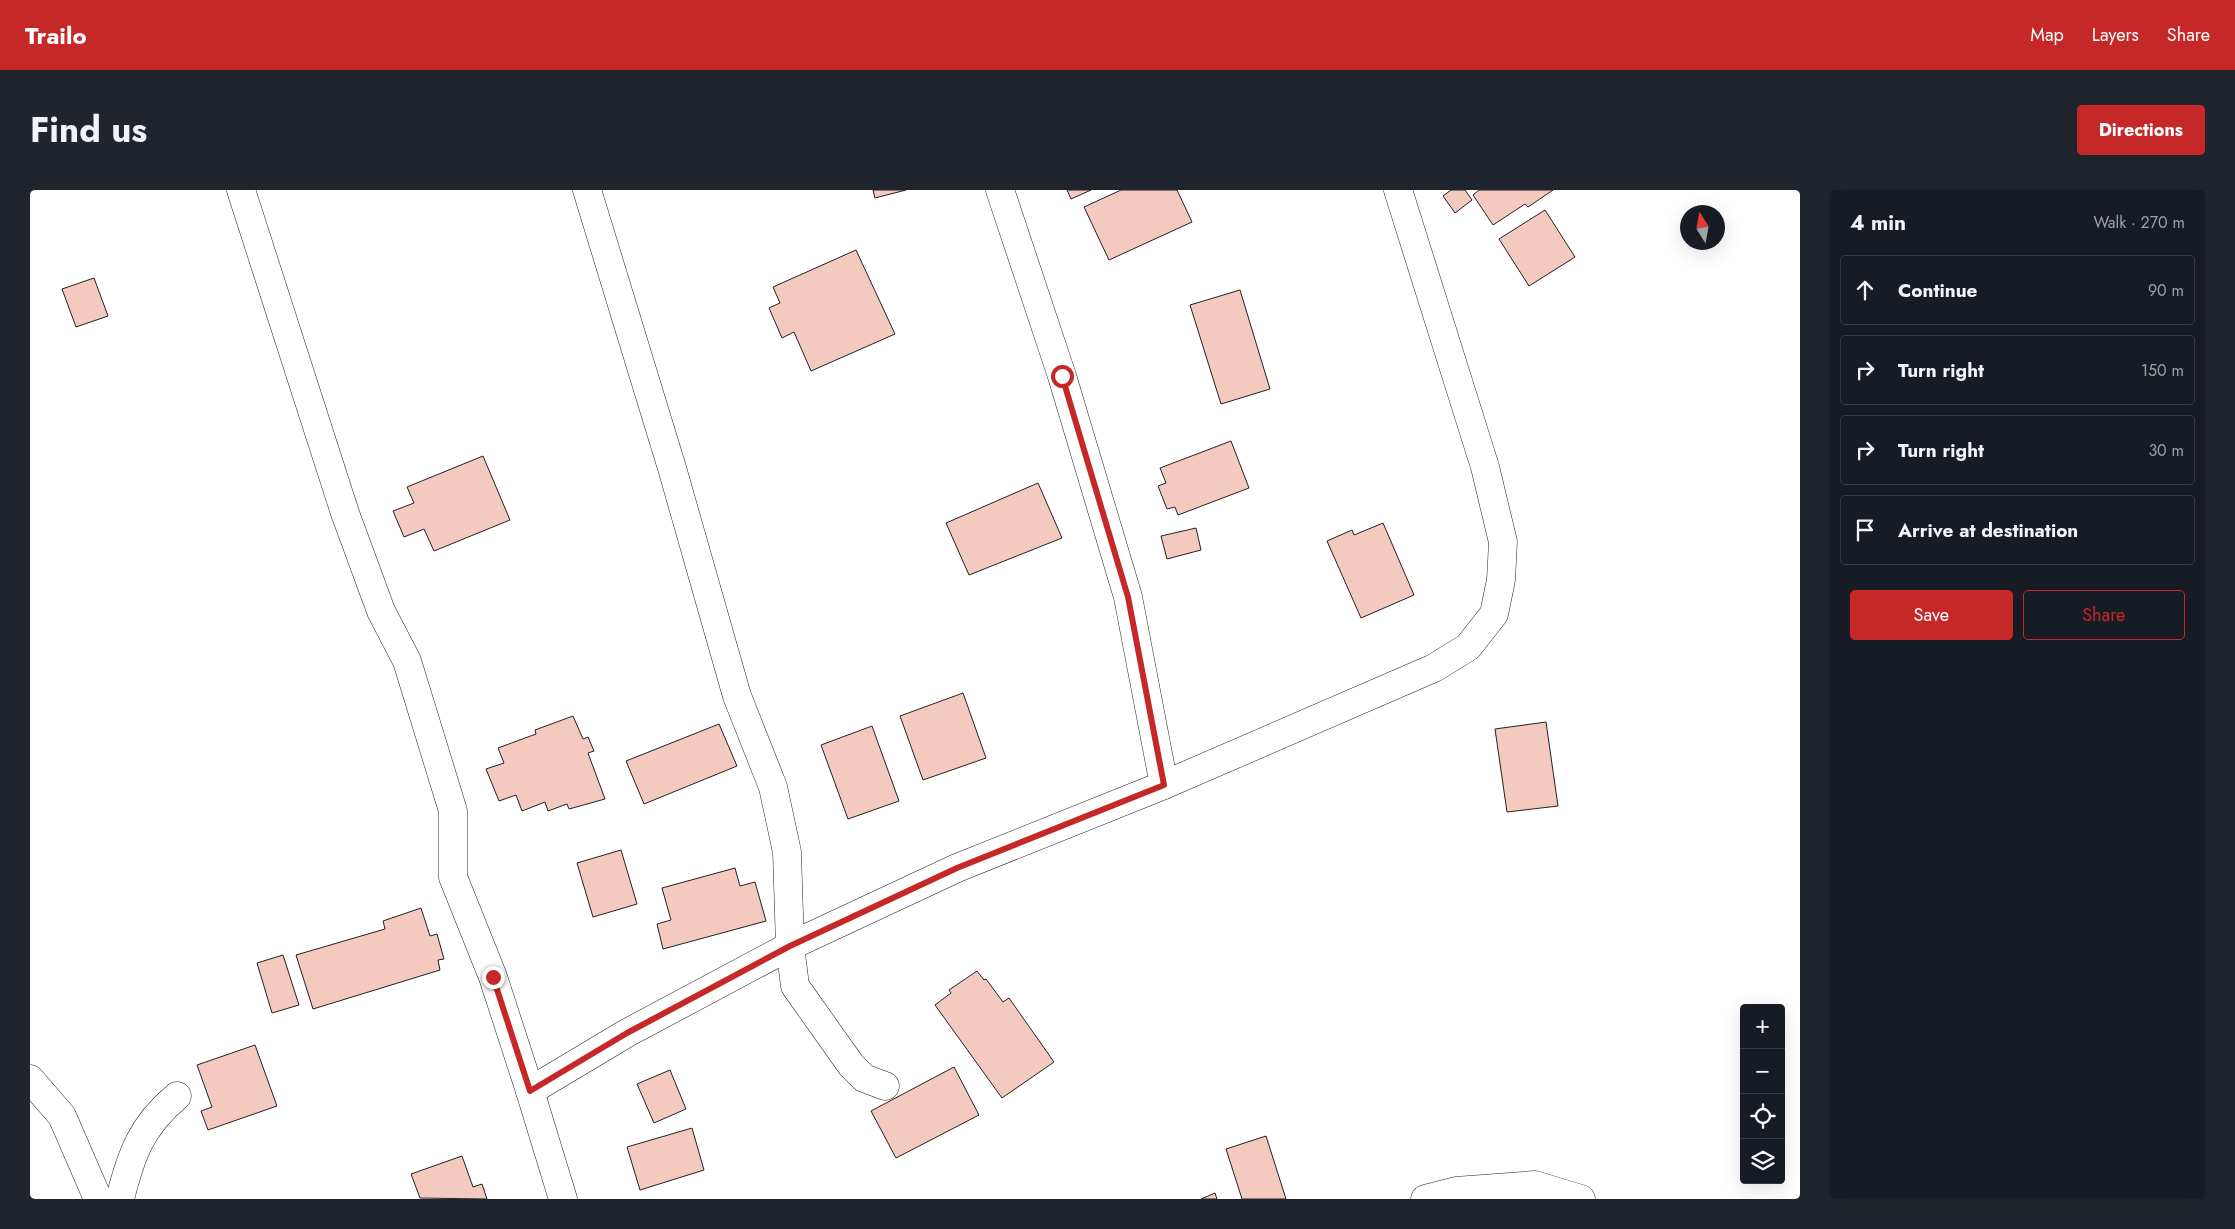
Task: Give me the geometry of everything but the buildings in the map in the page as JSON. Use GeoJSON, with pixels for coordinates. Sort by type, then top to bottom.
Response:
{"type":"FeatureCollection","features":[{"type":"Feature","properties":{"kind":"street"},"geometry":{"type":"LineString","coordinates":[[241,190],[345,514],[381,611],[408,661],[453,811],[453,877],[493,977],[563,1199]]}},
{"type":"Feature","properties":{"kind":"street"},"geometry":{"type":"LineString","coordinates":[[587,190],[672,468],[737,696],[773,787],[788,852],[790,946],[795,986],[851,1065],[864,1078],[886,1086]]}},
{"type":"Feature","properties":{"kind":"street"},"geometry":{"type":"LineString","coordinates":[[1000,190],[1062,376],[1128,597],[1164,785]]}},
{"type":"Feature","properties":{"kind":"street"},"geometry":{"type":"LineString","coordinates":[[530,1091],[627,1033],[790,946],[957,868],[1164,785],[1434,668],[1468,647],[1494,614],[1501,580],[1503,542],[1485,467],[1398,190]]}},
{"type":"Feature","properties":{"kind":"street"},"geometry":{"type":"LineString","coordinates":[[30,1079],[62,1116],[98,1199]]}},
{"type":"Feature","properties":{"kind":"street"},"geometry":{"type":"LineString","coordinates":[[120,1199],[125,1177],[144,1130],[160,1111],[177,1096]]}},
{"type":"Feature","properties":{"kind":"street"},"geometry":{"type":"LineString","coordinates":[[1425,1199],[1456,1191],[1535,1185],[1581,1199]]}},
{"type":"Feature","properties":{"kind":"route"},"geometry":{"type":"LineString","coordinates":[[493,977],[530,1091],[627,1033],[790,946],[957,868],[1164,785],[1153,718],[1128,597],[1062,376]]}}]}
